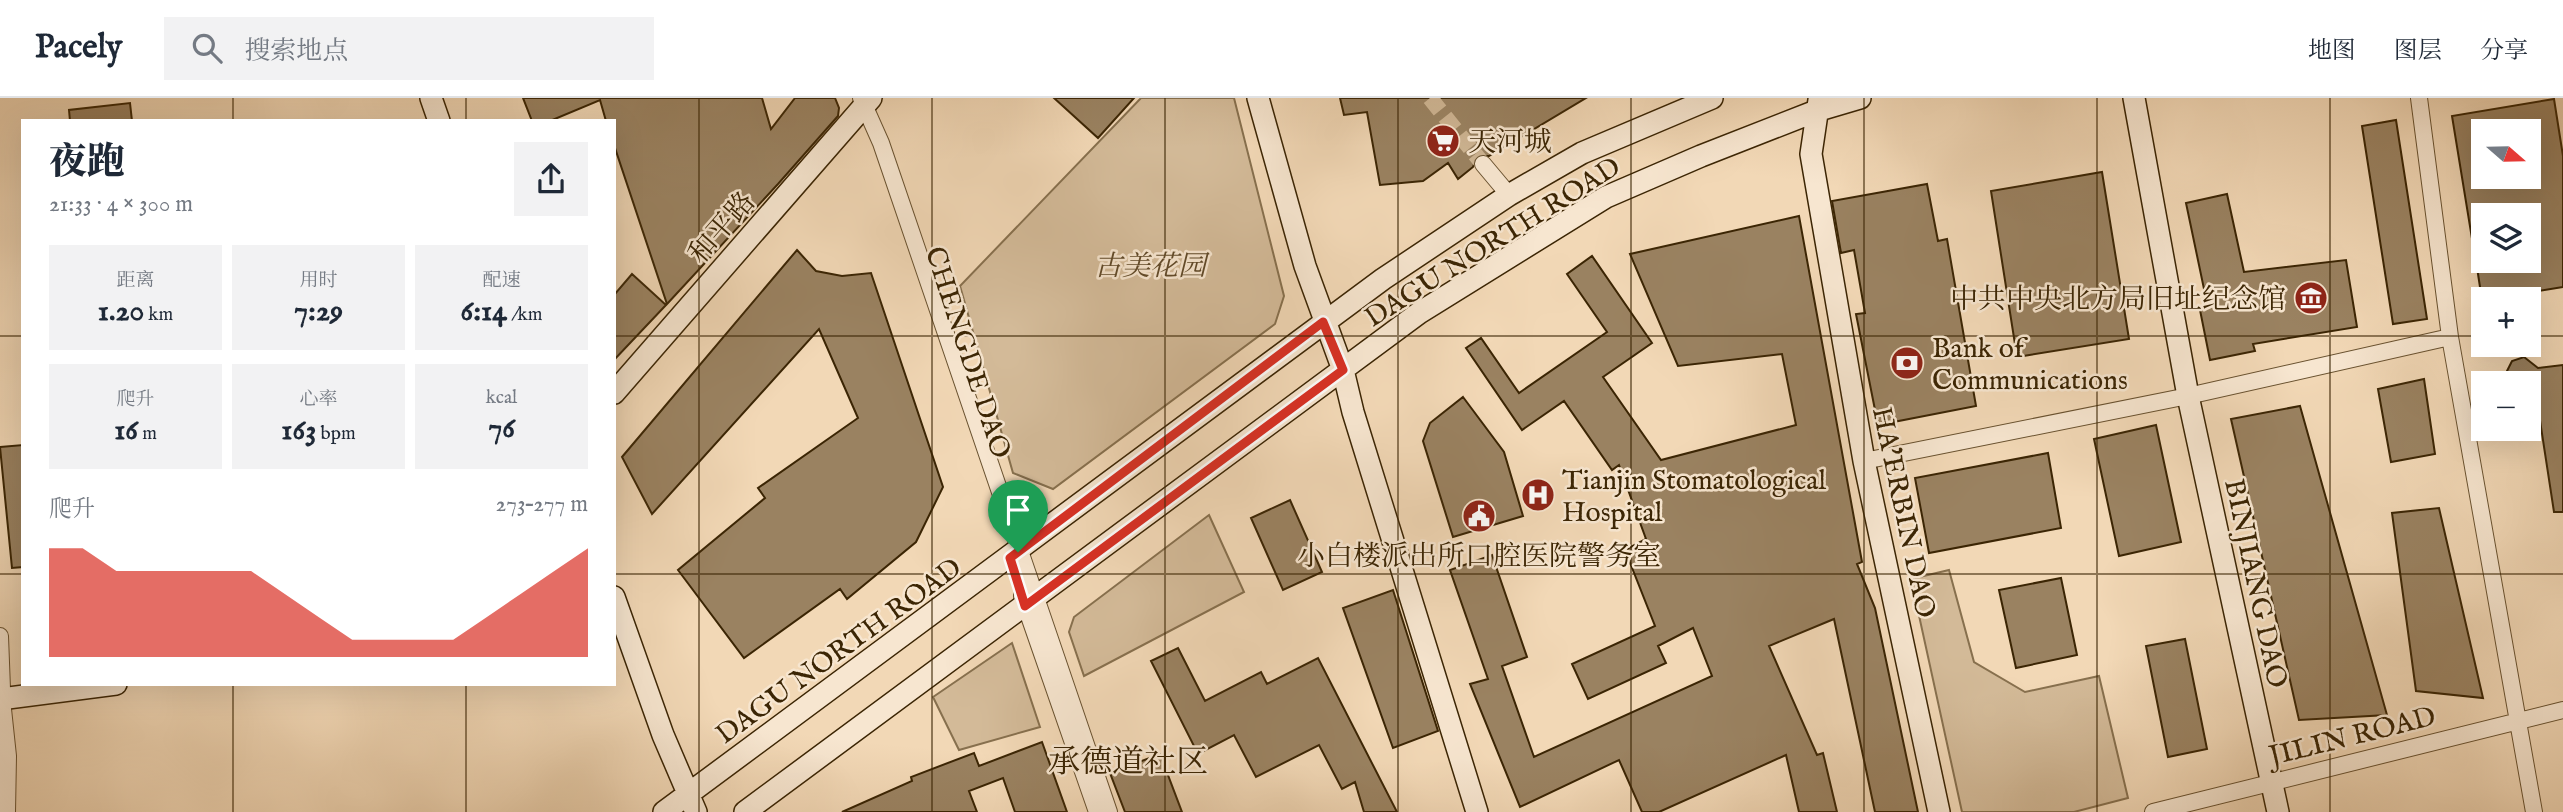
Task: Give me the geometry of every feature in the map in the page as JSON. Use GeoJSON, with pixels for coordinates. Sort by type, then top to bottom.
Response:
{"type":"FeatureCollection","features":[{"type":"Feature","properties":{"kind":"main road"},"geometry":{"type":"LineString","coordinates":[[431,98],[438,119]]}},
{"type":"Feature","properties":{"kind":"main road"},"geometry":{"type":"LineString","coordinates":[[1258,98],[1323,322],[1343,370],[1357,426],[1477,812]]}},
{"type":"Feature","properties":{"kind":"main road","name":"DAGU NORTH ROAD"},"geometry":{"type":"LineString","coordinates":[[664,812],[692,803],[1323,322],[1509,195],[1582,153],[1712,98]]}},
{"type":"Feature","properties":{"kind":"main road","name":"DAGU NORTH ROAD"},"geometry":{"type":"LineString","coordinates":[[745,812],[1419,313],[1606,197],[1818,105],[1860,98]]}},
{"type":"Feature","properties":{"kind":"main road","name":"BINJIANG DAO"},"geometry":{"type":"LineString","coordinates":[[2134,98],[2188,396],[2278,812]]}},
{"type":"Feature","properties":{"kind":"main road","name":"和平路"},"geometry":{"type":"LineString","coordinates":[[616,391],[865,101]]}},
{"type":"Feature","properties":{"kind":"main road","name":"HA'ERBIN DAO"},"geometry":{"type":"LineString","coordinates":[[1818,105],[1811,154],[1864,461],[1939,812]]}},
{"type":"Feature","properties":{"kind":"main road"},"geometry":{"type":"LineString","coordinates":[[616,603],[663,735],[692,803]]}},
{"type":"Feature","properties":{"kind":"main road"},"geometry":{"type":"LineString","coordinates":[[1,693],[91,686]]}},
{"type":"Feature","properties":{"kind":"street"},"geometry":{"type":"LineString","coordinates":[[2419,98],[2450,337],[2534,812]]}},
{"type":"Feature","properties":{"kind":"street","name":"CHENGDE DAO"},"geometry":{"type":"LineString","coordinates":[[865,101],[1030,602]]}},
{"type":"Feature","properties":{"kind":"street"},"geometry":{"type":"LineString","coordinates":[[1483,164],[1509,195]]}},
{"type":"Feature","properties":{"kind":"street"},"geometry":{"type":"LineString","coordinates":[[1864,461],[2188,396],[2450,337]]}},
{"type":"Feature","properties":{"kind":"street"},"geometry":{"type":"LineString","coordinates":[[1030,602],[1097,812]]}},
{"type":"Feature","properties":{"kind":"street"},"geometry":{"type":"LineString","coordinates":[[1030,602],[1109,812]]}},
{"type":"Feature","properties":{"kind":"street"},"geometry":{"type":"LineString","coordinates":[[0,636],[1,693],[8,756],[7,812]]}},
{"type":"Feature","properties":{"kind":"street","name":"JILIN ROAD"},"geometry":{"type":"LineString","coordinates":[[2153,812],[2563,710]]}},
{"type":"Feature","properties":{"kind":"green space","name":"古美花园"},"geometry":{"type":"Polygon","coordinates":[[[1141,98],[1234,98],[1284,296],[1275,324],[1053,489],[1013,473],[960,286],[1141,98]]]}},
{"type":"Feature","properties":{"kind":"green space"},"geometry":{"type":"Polygon","coordinates":[[[1209,515],[1244,592],[1084,676],[1069,632],[1074,617],[1209,515]]]}},
{"type":"Feature","properties":{"kind":"green space"},"geometry":{"type":"Polygon","coordinates":[[[1949,570],[1974,662],[2025,692],[2099,676],[2128,798],[2074,812],[1962,812],[1911,579],[1949,570]]]}},
{"type":"Feature","properties":{"kind":"green space"},"geometry":{"type":"Polygon","coordinates":[[[1012,643],[1040,727],[959,750],[933,697],[1012,643]]]}},
{"type":"Feature","properties":{"kind":"building"},"geometry":{"type":"Polygon","coordinates":[[[523,98],[762,98],[771,129],[795,98],[835,98],[839,108],[838,116],[667,304],[616,151],[616,119],[605,119],[600,100],[555,119],[531,119],[523,98]]]}},
{"type":"Feature","properties":{"kind":"building"},"geometry":{"type":"Polygon","coordinates":[[[1054,98],[1134,98],[1098,138],[1054,98]]]}},
{"type":"Feature","properties":{"kind":"building","name":"天河城"},"geometry":{"type":"Polygon","coordinates":[[[1340,98],[1586,98],[1489,156],[1477,156],[1473,167],[1458,179],[1448,163],[1423,181],[1380,185],[1367,112],[1344,115],[1340,98]]]}},
{"type":"Feature","properties":{"kind":"building"},"geometry":{"type":"Polygon","coordinates":[[[2554,99],[2563,156],[2563,287],[2541,291],[2541,287],[2480,287],[2478,273],[2541,273],[2541,203],[2471,203],[2471,233],[2452,116],[2554,99]]]}},
{"type":"Feature","properties":{"kind":"building"},"geometry":{"type":"Polygon","coordinates":[[[130,103],[132,119],[70,119],[69,110],[130,103]]]}},
{"type":"Feature","properties":{"kind":"building"},"geometry":{"type":"Polygon","coordinates":[[[2396,120],[2427,319],[2393,324],[2362,126],[2396,120]]]}},
{"type":"Feature","properties":{"kind":"building"},"geometry":{"type":"Polygon","coordinates":[[[2102,172],[2129,339],[2017,357],[1991,191],[2102,172]]]}},
{"type":"Feature","properties":{"kind":"building"},"geometry":{"type":"Polygon","coordinates":[[[1927,184],[1938,241],[1947,239],[1976,406],[1878,425],[1856,314],[1865,313],[1854,250],[1841,253],[1832,201],[1927,184]]]}},
{"type":"Feature","properties":{"kind":"building"},"geometry":{"type":"Polygon","coordinates":[[[2227,194],[2244,272],[2346,260],[2357,327],[2253,344],[2255,351],[2210,360],[2200,310],[2208,308],[2186,203],[2227,194]]]}},
{"type":"Feature","properties":{"kind":"building"},"geometry":{"type":"Polygon","coordinates":[[[1799,216],[1862,562],[1857,564],[1875,608],[1918,812],[1875,812],[1834,619],[1769,646],[1817,755],[1823,753],[1837,812],[1799,812],[1786,755],[1659,812],[1642,812],[1619,760],[1520,807],[1470,684],[1488,679],[1450,570],[1492,555],[1527,657],[1502,666],[1534,757],[1712,676],[1693,628],[1658,646],[1666,663],[1588,699],[1572,664],[1655,626],[1625,550],[1646,539],[1619,465],[1612,470],[1564,401],[1522,430],[1466,348],[1481,338],[1519,393],[1607,332],[1567,274],[1592,256],[1652,343],[1603,377],[1661,460],[1796,425],[1782,354],[1678,366],[1630,254],[1799,216]]]}},
{"type":"Feature","properties":{"kind":"building"},"geometry":{"type":"Polygon","coordinates":[[[797,250],[816,271],[842,276],[871,273],[943,487],[916,542],[847,599],[840,589],[744,658],[678,570],[765,498],[758,488],[858,418],[819,329],[652,514],[622,457],[797,250]]]}},
{"type":"Feature","properties":{"kind":"building"},"geometry":{"type":"Polygon","coordinates":[[[632,274],[666,305],[616,358],[616,293],[632,274]]]}},
{"type":"Feature","properties":{"kind":"building"},"geometry":{"type":"Polygon","coordinates":[[[2524,357],[2538,368],[2563,365],[2563,512],[2554,512],[2541,427],[2541,371],[2507,371],[2512,361],[2524,357]]]}},
{"type":"Feature","properties":{"kind":"building"},"geometry":{"type":"Polygon","coordinates":[[[2424,379],[2435,454],[2391,462],[2378,389],[2424,379]]]}},
{"type":"Feature","properties":{"kind":"building"},"geometry":{"type":"Polygon","coordinates":[[[1463,397],[1504,452],[1523,516],[1453,537],[1423,441],[1430,423],[1463,397]]]}},
{"type":"Feature","properties":{"kind":"building"},"geometry":{"type":"Polygon","coordinates":[[[2300,406],[2387,715],[2299,720],[2231,419],[2300,406]]]}},
{"type":"Feature","properties":{"kind":"building"},"geometry":{"type":"Polygon","coordinates":[[[2156,425],[2181,542],[2119,556],[2094,439],[2156,425]]]}},
{"type":"Feature","properties":{"kind":"building"},"geometry":{"type":"Polygon","coordinates":[[[21,445],[21,567],[12,568],[0,447],[21,445]]]}},
{"type":"Feature","properties":{"kind":"building"},"geometry":{"type":"Polygon","coordinates":[[[2048,453],[2061,528],[1929,553],[1915,478],[2048,453]]]}},
{"type":"Feature","properties":{"kind":"building"},"geometry":{"type":"Polygon","coordinates":[[[1290,500],[1322,572],[1283,590],[1251,518],[1290,500]]]}},
{"type":"Feature","properties":{"kind":"building"},"geometry":{"type":"Polygon","coordinates":[[[2439,508],[2483,698],[2416,691],[2392,513],[2439,508]]]}},
{"type":"Feature","properties":{"kind":"building"},"geometry":{"type":"Polygon","coordinates":[[[2061,578],[2077,655],[2016,668],[1999,590],[2061,578]]]}},
{"type":"Feature","properties":{"kind":"building"},"geometry":{"type":"Polygon","coordinates":[[[1393,590],[1438,731],[1393,748],[1343,608],[1393,590]]]}},
{"type":"Feature","properties":{"kind":"building"},"geometry":{"type":"Polygon","coordinates":[[[2185,639],[2207,749],[2168,757],[2146,646],[2185,639]]]}},
{"type":"Feature","properties":{"kind":"building"},"geometry":{"type":"Polygon","coordinates":[[[1178,648],[1205,701],[1261,672],[1267,684],[1318,658],[1397,812],[1364,812],[1355,782],[1342,789],[1319,745],[1256,777],[1234,735],[1198,754],[1151,661],[1178,648]]]}},
{"type":"Feature","properties":{"kind":"building"},"geometry":{"type":"Polygon","coordinates":[[[1042,742],[1067,812],[1015,812],[1003,778],[969,791],[977,812],[842,812],[912,781],[911,777],[974,753],[979,766],[1042,742]]]}},
{"type":"Feature","properties":{"kind":"building"},"geometry":{"type":"Polygon","coordinates":[[[1160,754],[1182,812],[1125,812],[1110,773],[1160,754]]]}},
{"type":"Feature","properties":{"kind":"tunnel"},"geometry":{"type":"LineString","coordinates":[[1430,98],[1483,164]]}},
{"type":"Feature","properties":{"kind":"place","name":"天河城"},"geometry":{"type":"Point","coordinates":[1443,141]}},
{"type":"Feature","properties":{"kind":"place","name":"中共中央北方局旧址纪念馆"},"geometry":{"type":"Point","coordinates":[2311,298]}},
{"type":"Feature","properties":{"kind":"place","name":"Bank of Communications"},"geometry":{"type":"Point","coordinates":[1907,363]}},
{"type":"Feature","properties":{"kind":"place","name":"Tianjin Stomatological Hospital"},"geometry":{"type":"Point","coordinates":[1538,495]}},
{"type":"Feature","properties":{"kind":"place","name":"小白楼派出所口腔医院警务室"},"geometry":{"type":"Point","coordinates":[1479,516]}},
{"type":"Feature","properties":{"kind":"district","name":"承德道社区"},"geometry":{"type":"Point","coordinates":[1128,761]}},
{"type":"Feature","properties":{"kind":"route"},"geometry":{"type":"LineString","coordinates":[[1323,322],[1343,370],[1025,606],[1010,558],[1018,552],[1206,413],[1323,322]]}}]}
